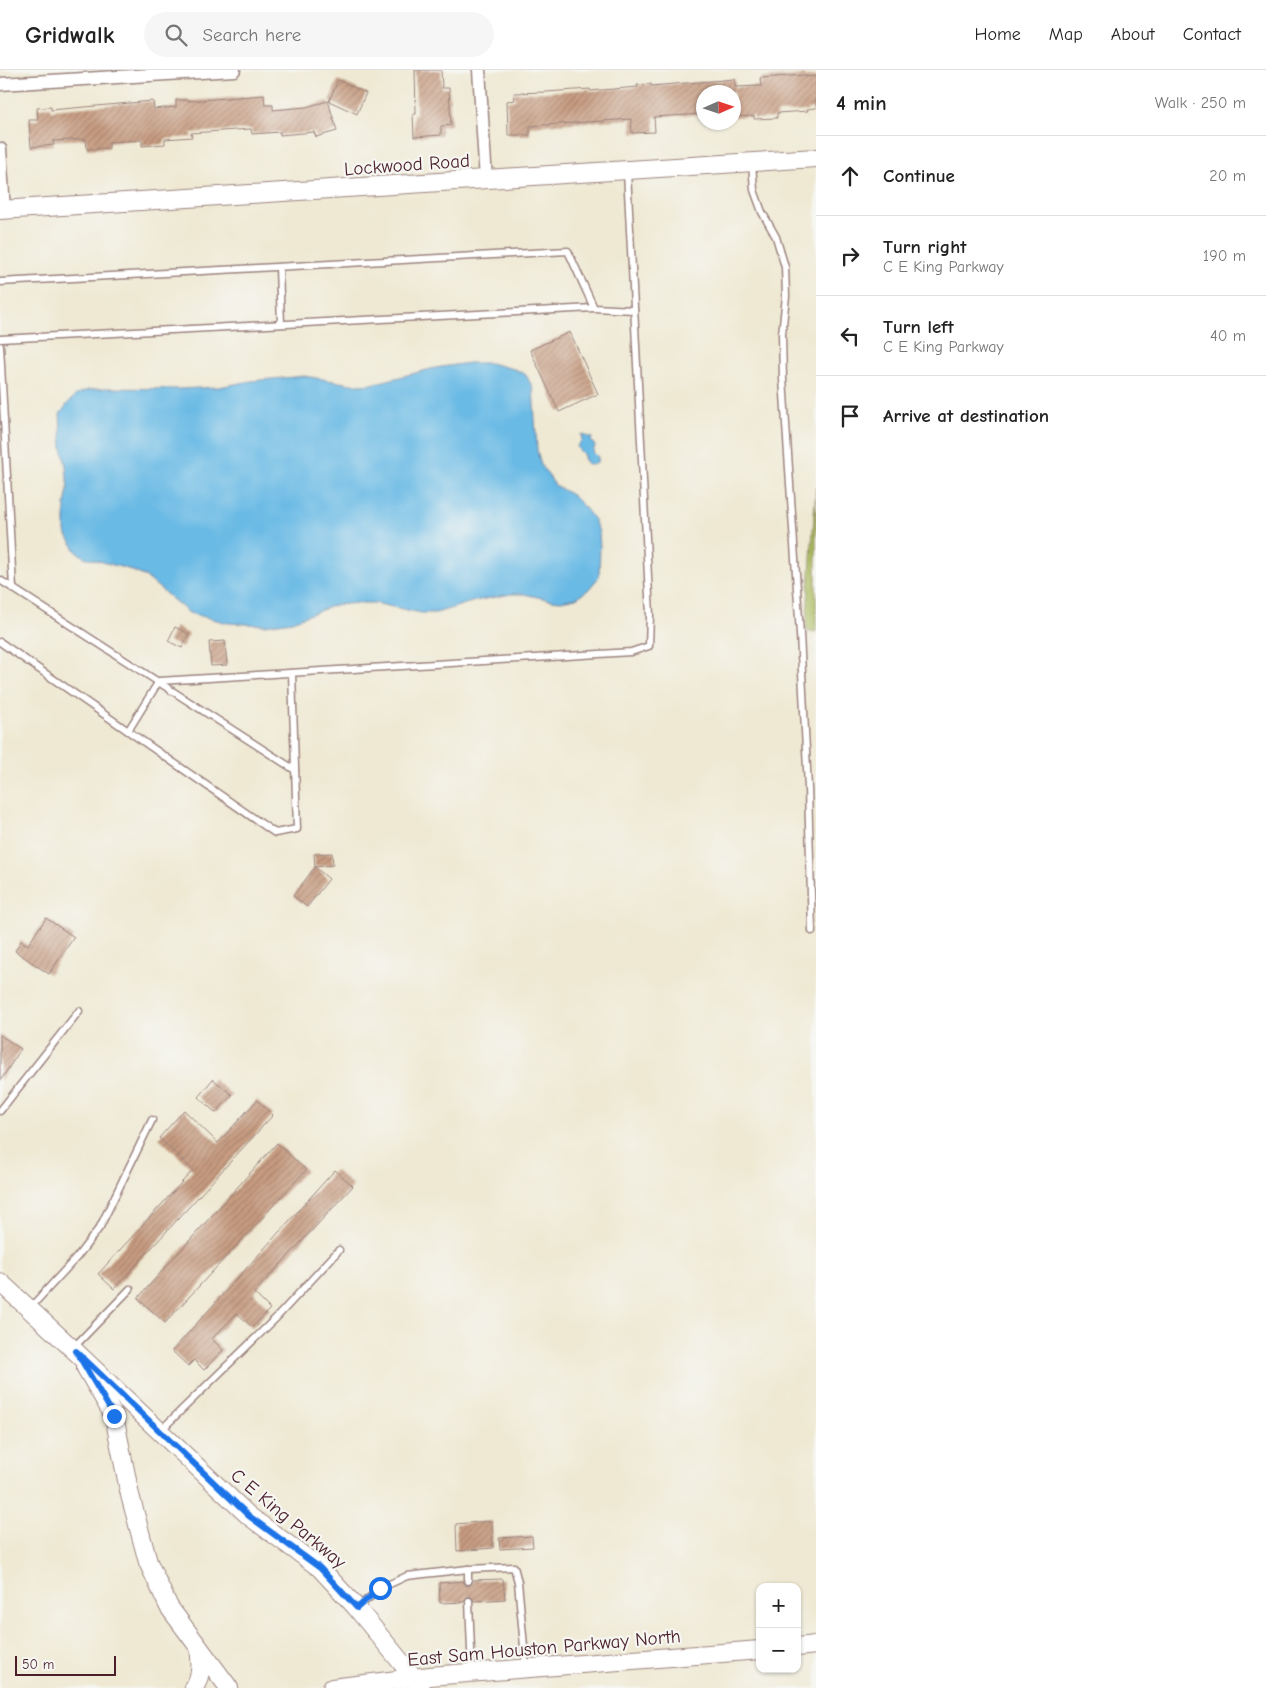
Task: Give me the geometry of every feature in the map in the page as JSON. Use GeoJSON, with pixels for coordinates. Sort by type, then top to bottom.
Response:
{"type":"FeatureCollection","features":[{"type":"Feature","properties":{"kind":"main road","name":"Lockwood Road"},"geometry":{"type":"LineString","coordinates":[[2,210],[816,158]]}},
{"type":"Feature","properties":{"kind":"main road","name":"C E King Parkway"},"geometry":{"type":"LineString","coordinates":[[0,1282],[74,1349],[249,1516],[320,1568],[357,1608],[418,1683]]}},
{"type":"Feature","properties":{"kind":"main road","name":"C E King Parkway"},"geometry":{"type":"LineString","coordinates":[[74,1349],[114,1416],[130,1494],[148,1562],[169,1607],[229,1688]]}},
{"type":"Feature","properties":{"kind":"main road"},"geometry":{"type":"LineString","coordinates":[[801,1647],[816,1645]]}},
{"type":"Feature","properties":{"kind":"main road"},"geometry":{"type":"LineString","coordinates":[[194,1688],[198,1682],[202,1667],[200,1648]]}},
{"type":"Feature","properties":{"kind":"main road","name":"East Sam Houston Parkway North"},"geometry":{"type":"LineString","coordinates":[[332,1688],[418,1683],[430,1676],[478,1678],[526,1669],[756,1650]]}},
{"type":"Feature","properties":{"kind":"street"},"geometry":{"type":"LineString","coordinates":[[0,84],[234,70]]}},
{"type":"Feature","properties":{"kind":"street"},"geometry":{"type":"LineString","coordinates":[[479,70],[486,180]]}},
{"type":"Feature","properties":{"kind":"street"},"geometry":{"type":"LineString","coordinates":[[0,149],[2,210]]}},
{"type":"Feature","properties":{"kind":"lane"},"geometry":{"type":"LineString","coordinates":[[752,162],[754,190],[762,212],[776,237],[785,267],[786,296],[782,334],[783,379],[800,634],[808,788],[812,931]]}},
{"type":"Feature","properties":{"kind":"lane"},"geometry":{"type":"LineString","coordinates":[[159,681],[631,652],[649,646],[650,615],[627,171]]}},
{"type":"Feature","properties":{"kind":"lane"},"geometry":{"type":"LineString","coordinates":[[0,282],[568,251],[594,308]]}},
{"type":"Feature","properties":{"kind":"lane"},"geometry":{"type":"LineString","coordinates":[[279,267],[281,324]]}},
{"type":"Feature","properties":{"kind":"lane"},"geometry":{"type":"LineString","coordinates":[[0,339],[594,308],[634,310]]}},
{"type":"Feature","properties":{"kind":"lane"},"geometry":{"type":"LineString","coordinates":[[0,346],[13,588]]}},
{"type":"Feature","properties":{"kind":"lane"},"geometry":{"type":"LineString","coordinates":[[0,580],[295,770]]}},
{"type":"Feature","properties":{"kind":"lane"},"geometry":{"type":"LineString","coordinates":[[0,642],[275,833],[297,829],[292,673]]}},
{"type":"Feature","properties":{"kind":"lane"},"geometry":{"type":"LineString","coordinates":[[128,732],[159,681]]}},
{"type":"Feature","properties":{"kind":"lane"},"geometry":{"type":"LineString","coordinates":[[0,1110],[79,1011]]}},
{"type":"Feature","properties":{"kind":"lane"},"geometry":{"type":"LineString","coordinates":[[30,1309],[77,1257],[100,1228],[152,1120]]}},
{"type":"Feature","properties":{"kind":"lane"},"geometry":{"type":"LineString","coordinates":[[160,1431],[277,1317],[339,1250]]}},
{"type":"Feature","properties":{"kind":"lane"},"geometry":{"type":"LineString","coordinates":[[74,1349],[130,1289]]}},
{"type":"Feature","properties":{"kind":"lane"},"geometry":{"type":"LineString","coordinates":[[357,1608],[380,1588],[407,1576],[468,1569],[514,1567],[518,1582],[526,1669]]}},
{"type":"Feature","properties":{"kind":"lane"},"geometry":{"type":"LineString","coordinates":[[468,1569],[468,1581]]}},
{"type":"Feature","properties":{"kind":"lane"},"geometry":{"type":"LineString","coordinates":[[470,1601],[478,1678]]}},
{"type":"Feature","properties":{"kind":"green space"},"geometry":{"type":"Polygon","coordinates":[[[816,487],[816,632],[806,630],[816,487]]]}},
{"type":"Feature","properties":{"kind":"water"},"geometry":{"type":"Polygon","coordinates":[[[468,363],[490,363],[514,369],[526,375],[533,388],[537,450],[541,465],[555,485],[573,496],[594,520],[599,532],[599,577],[588,590],[576,598],[561,601],[524,594],[511,594],[475,601],[436,613],[421,613],[374,603],[358,603],[335,605],[292,621],[265,625],[228,623],[189,613],[146,577],[128,569],[84,557],[76,551],[65,532],[65,505],[68,489],[62,447],[60,414],[77,394],[88,390],[107,388],[178,389],[219,387],[251,381],[304,376],[357,385],[372,384],[435,368],[468,363]]]}},
{"type":"Feature","properties":{"kind":"water"},"geometry":{"type":"Polygon","coordinates":[[[581,434],[592,438],[591,441],[595,446],[593,452],[598,457],[598,461],[593,465],[586,463],[583,454],[577,447],[582,440],[581,434]]]}},
{"type":"Feature","properties":{"kind":"building"},"geometry":{"type":"Polygon","coordinates":[[[415,70],[441,70],[442,88],[449,88],[451,125],[441,126],[441,135],[414,137],[413,114],[416,114],[415,70]]]}},
{"type":"Feature","properties":{"kind":"building"},"geometry":{"type":"Polygon","coordinates":[[[816,76],[816,108],[807,109],[808,111],[777,113],[777,118],[754,119],[754,116],[741,117],[741,87],[761,86],[760,78],[816,76]]]}},
{"type":"Feature","properties":{"kind":"building"},"geometry":{"type":"Polygon","coordinates":[[[735,79],[735,85],[696,85],[696,114],[654,117],[655,132],[632,133],[631,119],[530,126],[530,135],[508,135],[507,101],[515,100],[514,93],[590,89],[590,91],[638,87],[637,85],[651,84],[651,86],[735,79]]]}},
{"type":"Feature","properties":{"kind":"building"},"geometry":{"type":"Polygon","coordinates":[[[338,80],[366,93],[357,114],[329,101],[338,80]]]}},
{"type":"Feature","properties":{"kind":"building"},"geometry":{"type":"Polygon","coordinates":[[[264,95],[265,105],[273,105],[273,110],[306,107],[328,101],[337,131],[316,137],[314,132],[280,135],[280,132],[252,134],[251,129],[191,133],[192,137],[165,139],[165,144],[142,146],[142,140],[109,142],[109,148],[87,149],[86,139],[53,141],[54,145],[31,147],[29,120],[38,120],[37,108],[51,107],[51,110],[153,101],[154,109],[176,107],[176,100],[189,101],[264,95]]]}},
{"type":"Feature","properties":{"kind":"building"},"geometry":{"type":"Polygon","coordinates":[[[570,332],[598,394],[559,412],[530,350],[570,332]]]}},
{"type":"Feature","properties":{"kind":"building"},"geometry":{"type":"Polygon","coordinates":[[[175,627],[189,634],[182,648],[168,641],[175,627]]]}},
{"type":"Feature","properties":{"kind":"building"},"geometry":{"type":"Polygon","coordinates":[[[225,641],[227,665],[211,666],[209,642],[225,641]]]}},
{"type":"Feature","properties":{"kind":"building"},"geometry":{"type":"Polygon","coordinates":[[[332,853],[333,865],[315,867],[314,854],[332,853]]]}},
{"type":"Feature","properties":{"kind":"building"},"geometry":{"type":"Polygon","coordinates":[[[315,867],[329,879],[307,907],[293,896],[315,867]]]}},
{"type":"Feature","properties":{"kind":"building"},"geometry":{"type":"Polygon","coordinates":[[[46,918],[74,937],[49,974],[15,951],[21,941],[28,945],[46,918]]]}},
{"type":"Feature","properties":{"kind":"building"},"geometry":{"type":"Polygon","coordinates":[[[0,1035],[21,1049],[0,1081],[0,1035]]]}},
{"type":"Feature","properties":{"kind":"building"},"geometry":{"type":"Polygon","coordinates":[[[213,1079],[232,1095],[216,1113],[198,1097],[213,1079]]]}},
{"type":"Feature","properties":{"kind":"building"},"geometry":{"type":"Polygon","coordinates":[[[257,1100],[273,1115],[114,1289],[98,1274],[193,1170],[159,1138],[184,1110],[218,1143],[257,1100]]]}},
{"type":"Feature","properties":{"kind":"building"},"geometry":{"type":"Polygon","coordinates":[[[277,1143],[306,1170],[165,1323],[138,1298],[277,1143]]]}},
{"type":"Feature","properties":{"kind":"building"},"geometry":{"type":"Polygon","coordinates":[[[335,1170],[353,1186],[254,1293],[270,1309],[252,1327],[237,1313],[212,1339],[223,1350],[204,1370],[194,1360],[188,1366],[172,1351],[335,1170]]]}},
{"type":"Feature","properties":{"kind":"building"},"geometry":{"type":"Polygon","coordinates":[[[492,1521],[493,1548],[457,1551],[456,1524],[492,1521]]]}},
{"type":"Feature","properties":{"kind":"building"},"geometry":{"type":"Polygon","coordinates":[[[532,1536],[533,1547],[500,1549],[499,1538],[532,1536]]]}},
{"type":"Feature","properties":{"kind":"building"},"geometry":{"type":"Polygon","coordinates":[[[503,1579],[505,1599],[474,1601],[472,1597],[468,1596],[464,1602],[440,1603],[439,1583],[463,1581],[468,1586],[472,1584],[473,1580],[503,1579]]]}},
{"type":"Feature","properties":{"kind":"route"},"geometry":{"type":"LineString","coordinates":[[114,1416],[76,1351],[249,1516],[320,1568],[357,1608],[380,1588]]}}]}
